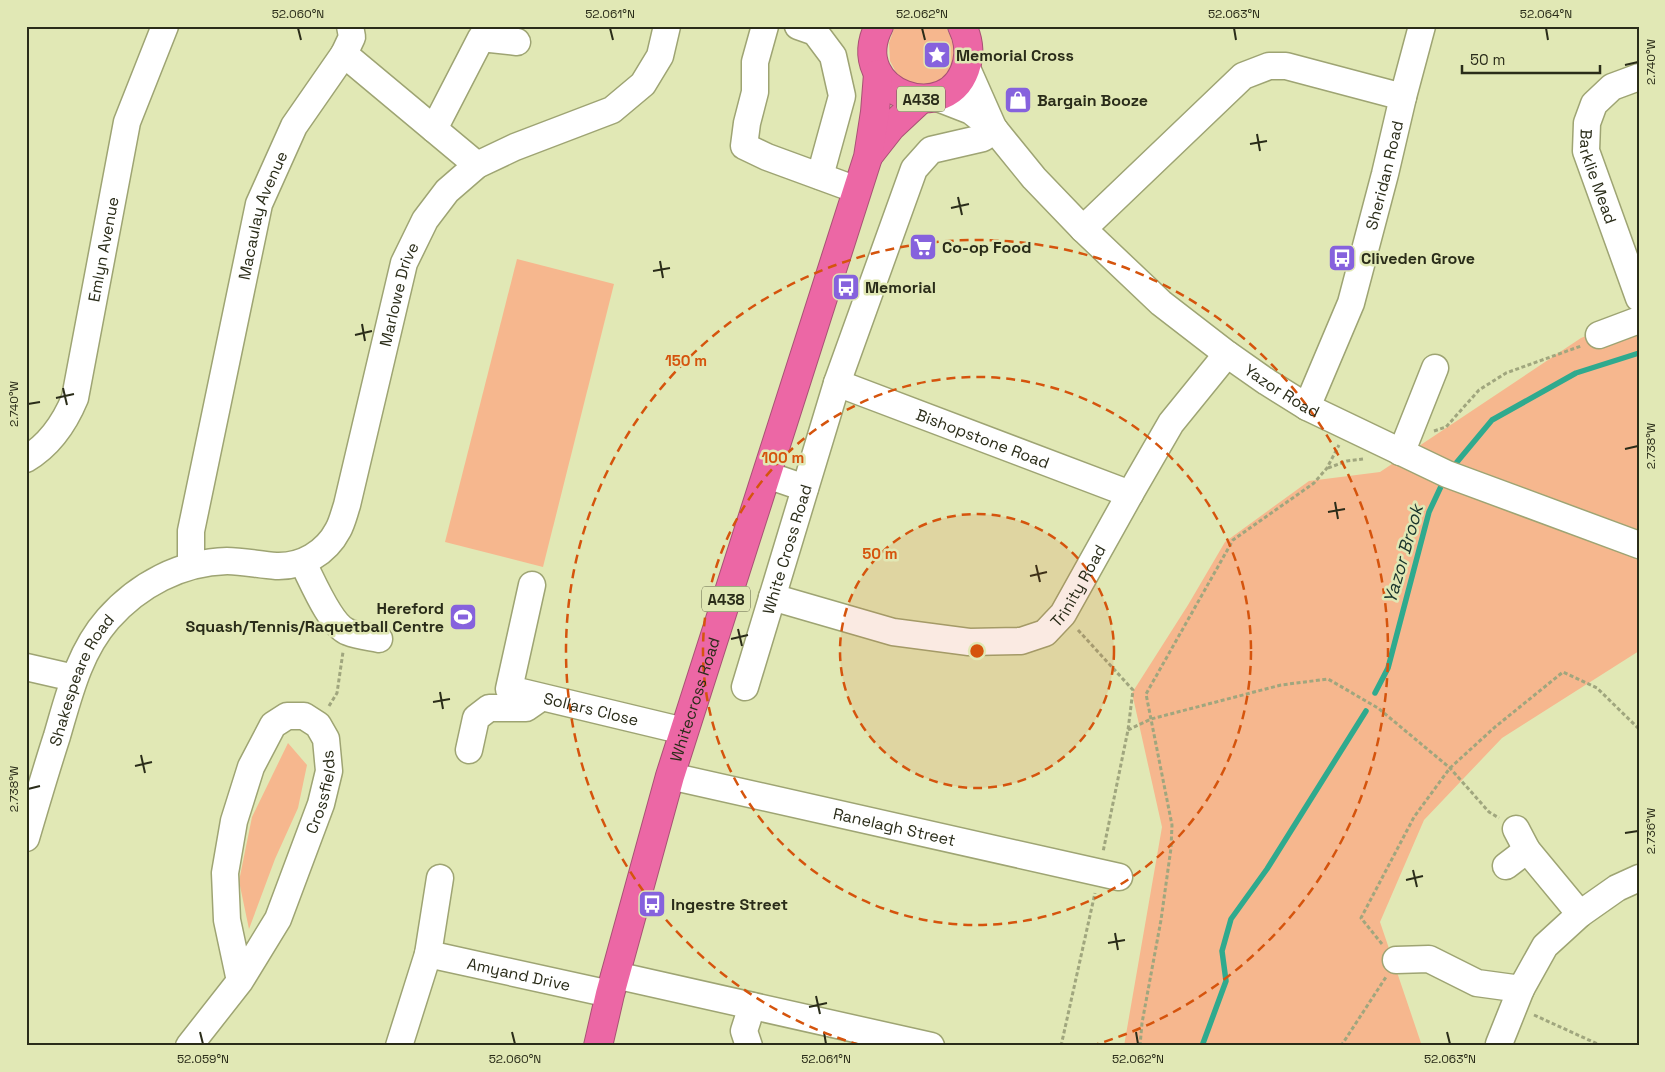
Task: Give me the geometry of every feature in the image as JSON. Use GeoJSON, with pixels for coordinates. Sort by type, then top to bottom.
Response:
{"type":"FeatureCollection","features":[{"type":"Feature","properties":{"kind":"highway","name":"A438"},"geometry":{"type":"LineString","coordinates":[[873,32],[873,57],[878,74],[887,86],[902,95],[928,98],[955,85],[966,66],[969,47],[962,26]]}},
{"type":"Feature","properties":{"kind":"highway","name":"Whitecross Road"},"geometry":{"type":"LineString","coordinates":[[598,1046],[612,984],[670,776],[868,157],[875,112],[878,74]]}},
{"type":"Feature","properties":{"kind":"highway","name":"Whitecross Road"},"geometry":{"type":"LineString","coordinates":[[868,157],[891,127],[928,98]]}},
{"type":"Feature","properties":{"kind":"street","name":"Emlyn Avenue"},"geometry":{"type":"LineString","coordinates":[[26,459],[38,452],[52,438],[66,418],[75,398],[127,122],[165,26]]}},
{"type":"Feature","properties":{"kind":"street"},"geometry":{"type":"LineString","coordinates":[[350,26],[352,37],[344,54],[477,165]]}},
{"type":"Feature","properties":{"kind":"street","name":"Marlowe Drive"},"geometry":{"type":"LineString","coordinates":[[191,565],[228,561],[278,566],[303,563],[327,548],[338,530],[347,506],[404,263],[425,220],[447,192],[477,165],[515,147],[612,110],[643,84],[660,56],[667,26]]}},
{"type":"Feature","properties":{"kind":"street"},"geometry":{"type":"LineString","coordinates":[[765,26],[754,62],[755,92],[747,123],[744,146],[768,157],[858,190]]}},
{"type":"Feature","properties":{"kind":"street"},"geometry":{"type":"LineString","coordinates":[[798,26],[815,32],[833,56],[842,96],[820,176]]}},
{"type":"Feature","properties":{"kind":"street","name":"Sheridan Road"},"geometry":{"type":"LineString","coordinates":[[1307,407],[1350,303],[1422,26]]}},
{"type":"Feature","properties":{"kind":"street"},"geometry":{"type":"LineString","coordinates":[[434,129],[481,38],[517,42]]}},
{"type":"Feature","properties":{"kind":"street","name":"Macaulay Avenue"},"geometry":{"type":"LineString","coordinates":[[191,565],[191,531],[259,204],[294,126],[344,54]]}},
{"type":"Feature","properties":{"kind":"street","name":"Yazor Road"},"geometry":{"type":"LineString","coordinates":[[966,66],[995,130]]}},
{"type":"Feature","properties":{"kind":"street"},"geometry":{"type":"LineString","coordinates":[[1083,229],[1242,76],[1268,66],[1286,66],[1403,97]]}},
{"type":"Feature","properties":{"kind":"street","name":"Barklie Mead"},"geometry":{"type":"LineString","coordinates":[[1639,77],[1612,87],[1594,104],[1587,123],[1586,151],[1639,298]]}},
{"type":"Feature","properties":{"kind":"street","name":"Yazor Road"},"geometry":{"type":"LineString","coordinates":[[928,98],[971,111],[995,130],[1034,178],[1083,229],[1161,303],[1227,354],[1307,407],[1347,426],[1403,447],[1447,474],[1639,545]]}},
{"type":"Feature","properties":{"kind":"street","name":"White Cross Road"},"geometry":{"type":"LineString","coordinates":[[745,687],[837,383],[914,169],[931,150],[983,138],[995,130]]}},
{"type":"Feature","properties":{"kind":"street"},"geometry":{"type":"LineString","coordinates":[[1592,341],[1639,320]]}},
{"type":"Feature","properties":{"kind":"street","name":"Trinity Road"},"geometry":{"type":"LineString","coordinates":[[772,597],[893,632],[969,642],[1021,641],[1044,633],[1063,614],[1172,423],[1227,354]]}},
{"type":"Feature","properties":{"kind":"street"},"geometry":{"type":"LineString","coordinates":[[1403,447],[1435,368]]}},
{"type":"Feature","properties":{"kind":"street","name":"Bishopstone Road"},"geometry":{"type":"LineString","coordinates":[[837,383],[1130,494]]}},
{"type":"Feature","properties":{"kind":"street"},"geometry":{"type":"LineString","coordinates":[[767,475],[805,488]]}},
{"type":"Feature","properties":{"kind":"street"},"geometry":{"type":"LineString","coordinates":[[303,563],[324,604],[338,626],[347,632],[379,640]]}},
{"type":"Feature","properties":{"kind":"street","name":"Shakespeare Road"},"geometry":{"type":"LineString","coordinates":[[26,838],[74,678],[89,646],[108,619],[141,589],[191,565]]}},
{"type":"Feature","properties":{"kind":"street"},"geometry":{"type":"LineString","coordinates":[[532,585],[509,689],[541,698]]}},
{"type":"Feature","properties":{"kind":"street"},"geometry":{"type":"LineString","coordinates":[[26,667],[74,678]]}},
{"type":"Feature","properties":{"kind":"street","name":"Sollars Close"},"geometry":{"type":"LineString","coordinates":[[469,750],[476,718],[489,708],[526,708],[541,698],[684,731]]}},
{"type":"Feature","properties":{"kind":"street","name":"Crossfields"},"geometry":{"type":"LineString","coordinates":[[189,1046],[240,981],[278,919],[321,804],[329,771],[326,739],[318,725],[304,716],[287,716],[273,725],[252,767],[234,821],[225,882],[227,920],[240,981]]}},
{"type":"Feature","properties":{"kind":"street","name":"Ranelagh Street"},"geometry":{"type":"LineString","coordinates":[[670,776],[1109,874]]}},
{"type":"Feature","properties":{"kind":"street"},"geometry":{"type":"LineString","coordinates":[[1506,866],[1521,839],[1580,914]]}},
{"type":"Feature","properties":{"kind":"street"},"geometry":{"type":"LineString","coordinates":[[399,1046],[428,954],[440,878]]}},
{"type":"Feature","properties":{"kind":"street"},"geometry":{"type":"LineString","coordinates":[[1499,1044],[1517,998],[1545,946],[1580,914],[1617,888],[1639,878]]}},
{"type":"Feature","properties":{"kind":"street","name":"Amyand Drive"},"geometry":{"type":"LineString","coordinates":[[428,954],[612,984]]}},
{"type":"Feature","properties":{"kind":"street"},"geometry":{"type":"LineString","coordinates":[[1396,960],[1429,959],[1477,983],[1517,998]]}},
{"type":"Feature","properties":{"kind":"street"},"geometry":{"type":"LineString","coordinates":[[612,984],[752,1006],[931,1046]]}},
{"type":"Feature","properties":{"kind":"street"},"geometry":{"type":"LineString","coordinates":[[749,1046],[744,1031],[752,1006]]}},
{"type":"Feature","properties":{"kind":"path"},"geometry":{"type":"LineString","coordinates":[[1403,447],[1446,427],[1479,390],[1506,373],[1592,341]]}},
{"type":"Feature","properties":{"kind":"path"},"geometry":{"type":"LineString","coordinates":[[1140,1046],[1142,1023],[1161,920],[1171,848],[1172,825],[1146,694],[1232,540],[1314,483],[1327,468],[1347,426]]}},
{"type":"Feature","properties":{"kind":"path"},"geometry":{"type":"LineString","coordinates":[[1327,468],[1348,461],[1367,458]]}},
{"type":"Feature","properties":{"kind":"path"},"geometry":{"type":"LineString","coordinates":[[1061,1046],[1109,874],[1133,690],[1063,614]]}},
{"type":"Feature","properties":{"kind":"path"},"geometry":{"type":"LineString","coordinates":[[318,725],[337,693],[347,632]]}},
{"type":"Feature","properties":{"kind":"path"},"geometry":{"type":"LineString","coordinates":[[1341,1046],[1396,960],[1361,918],[1414,817],[1450,768],[1494,727],[1563,672],[1597,688],[1639,728]]}},
{"type":"Feature","properties":{"kind":"path"},"geometry":{"type":"LineString","coordinates":[[1128,730],[1151,719],[1281,685],[1328,679],[1378,708],[1450,768],[1489,812],[1521,839]]}},
{"type":"Feature","properties":{"kind":"path"},"geometry":{"type":"LineString","coordinates":[[1517,998],[1602,1046]]}},
{"type":"Feature","properties":{"kind":"shaded area"},"geometry":{"type":"Polygon","coordinates":[[[895,26],[945,26],[955,54],[955,61],[950,75],[944,80],[923,89],[899,78],[890,61],[889,43],[895,26]]]}},
{"type":"Feature","properties":{"kind":"shaded area"},"geometry":{"type":"Polygon","coordinates":[[[517,259],[614,284],[543,567],[445,542],[517,259]]]}},
{"type":"Feature","properties":{"kind":"shaded area"},"geometry":{"type":"Polygon","coordinates":[[[1639,315],[1639,651],[1502,738],[1424,820],[1380,922],[1422,1046],[1124,1046],[1162,827],[1132,693],[1188,605],[1225,542],[1309,481],[1380,472],[1581,338],[1639,315]]]}},
{"type":"Feature","properties":{"kind":"shaded area"},"geometry":{"type":"Polygon","coordinates":[[[288,743],[307,765],[298,808],[275,859],[249,929],[239,881],[252,817],[288,743]]]}},
{"type":"Feature","properties":{"kind":"waterway","name":"Yazor Brook"},"geometry":{"type":"LineString","coordinates":[[1452,468],[1492,420],[1576,373],[1639,353]]}},
{"type":"Feature","properties":{"kind":"waterway","name":"Yazor Brook"},"geometry":{"type":"LineString","coordinates":[[1375,693],[1388,668],[1429,512],[1444,480]]}},
{"type":"Feature","properties":{"kind":"waterway","name":"Yazor Brook"},"geometry":{"type":"LineString","coordinates":[[1202,1046],[1226,981],[1222,951],[1231,919],[1267,869],[1366,711]]}},
{"type":"Feature","properties":{"kind":"place","name":"Memorial Cross"},"geometry":{"type":"Point","coordinates":[937,55]}},
{"type":"Feature","properties":{"kind":"place","name":"Bargain Booze"},"geometry":{"type":"Point","coordinates":[1018,100]}},
{"type":"Feature","properties":{"kind":"place","name":"Co-op Food"},"geometry":{"type":"Point","coordinates":[923,247]}},
{"type":"Feature","properties":{"kind":"place","name":"Cliveden Grove"},"geometry":{"type":"Point","coordinates":[1342,258]}},
{"type":"Feature","properties":{"kind":"place","name":"Memorial"},"geometry":{"type":"Point","coordinates":[846,287]}},
{"type":"Feature","properties":{"kind":"place","name":"Hereford Squash/Tennis/Raquetball Centre"},"geometry":{"type":"Point","coordinates":[463,617]}},
{"type":"Feature","properties":{"kind":"place","name":"Ingestre Street"},"geometry":{"type":"Point","coordinates":[652,904]}}]}
